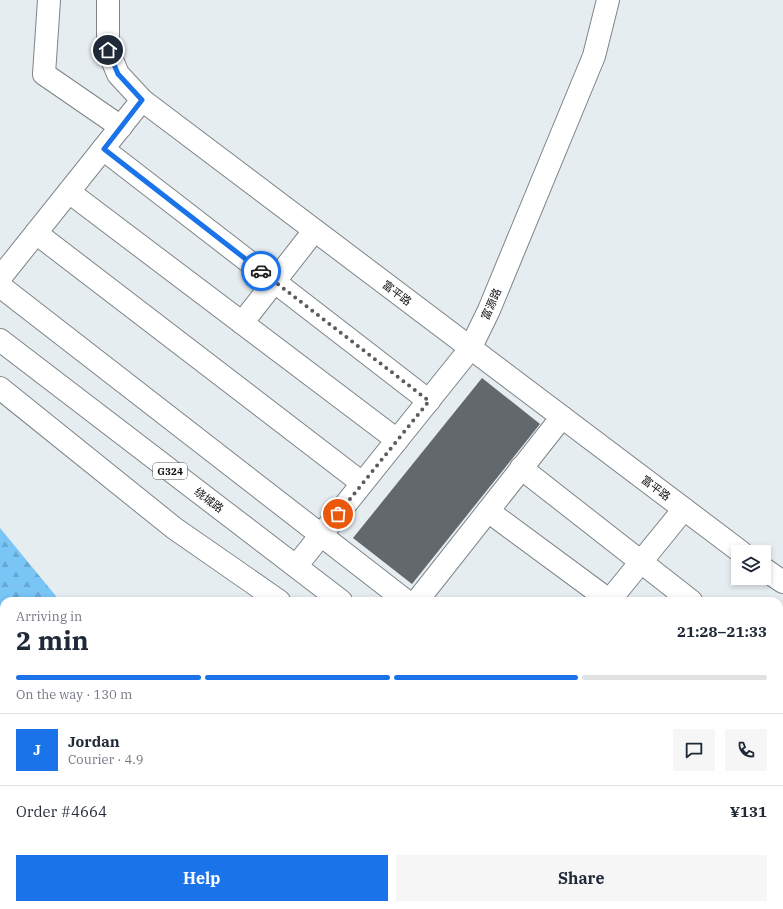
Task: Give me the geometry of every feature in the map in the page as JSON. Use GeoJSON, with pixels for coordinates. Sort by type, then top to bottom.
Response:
{"type":"FeatureCollection","features":[{"type":"Feature","properties":{"kind":"main road"},"geometry":{"type":"LineString","coordinates":[[49,0],[44,74],[121,127]]}},
{"type":"Feature","properties":{"kind":"main road","name":"富平路"},"geometry":{"type":"LineString","coordinates":[[108,0],[108,50],[118,74],[142,100],[732,545]]}},
{"type":"Feature","properties":{"kind":"main road","name":"富源路"},"geometry":{"type":"LineString","coordinates":[[297,565],[470,349],[489,310],[594,56],[608,0]]}},
{"type":"Feature","properties":{"kind":"main road"},"geometry":{"type":"LineString","coordinates":[[0,278],[142,100]]}},
{"type":"Feature","properties":{"kind":"main road"},"geometry":{"type":"LineString","coordinates":[[104,149],[429,401]]}},
{"type":"Feature","properties":{"kind":"main road"},"geometry":{"type":"LineString","coordinates":[[69,192],[397,440]]}},
{"type":"Feature","properties":{"kind":"main road"},"geometry":{"type":"LineString","coordinates":[[242,323],[314,231]]}},
{"type":"Feature","properties":{"kind":"main road"},"geometry":{"type":"LineString","coordinates":[[36,233],[362,483]]}},
{"type":"Feature","properties":{"kind":"main road"},"geometry":{"type":"LineString","coordinates":[[0,286],[322,534],[401,597]]}},
{"type":"Feature","properties":{"kind":"main road","name":"绕城路"},"geometry":{"type":"LineString","coordinates":[[0,340],[150,456],[297,565],[336,597]]}},
{"type":"Feature","properties":{"kind":"main road"},"geometry":{"type":"LineString","coordinates":[[0,388],[174,528],[273,597]]}},
{"type":"Feature","properties":{"kind":"main road"},"geometry":{"type":"LineString","coordinates":[[419,597],[562,417]]}},
{"type":"Feature","properties":{"kind":"main road"},"geometry":{"type":"LineString","coordinates":[[521,468],[640,563],[686,597]]}},
{"type":"Feature","properties":{"kind":"main road"},"geometry":{"type":"LineString","coordinates":[[612,597],[684,509]]}},
{"type":"Feature","properties":{"kind":"main road"},"geometry":{"type":"LineString","coordinates":[[488,511],[604,597]]}},
{"type":"Feature","properties":{"kind":"main road"},"geometry":{"type":"LineString","coordinates":[[771,574],[783,582]]}},
{"type":"Feature","properties":{"kind":"green space"},"geometry":{"type":"Polygon","coordinates":[[[0,528],[57,597],[0,597],[0,528]]]}},
{"type":"Feature","properties":{"kind":"building"},"geometry":{"type":"Polygon","coordinates":[[[482,378],[540,424],[412,584],[353,538],[482,378]]]}},
{"type":"Feature","properties":{"kind":"way so far"},"geometry":{"type":"LineString","coordinates":[[261,271],[429,401],[338,514]]}},
{"type":"Feature","properties":{"kind":"route"},"geometry":{"type":"LineString","coordinates":[[108,50],[118,74],[142,100],[104,149],[261,271]]}}]}
